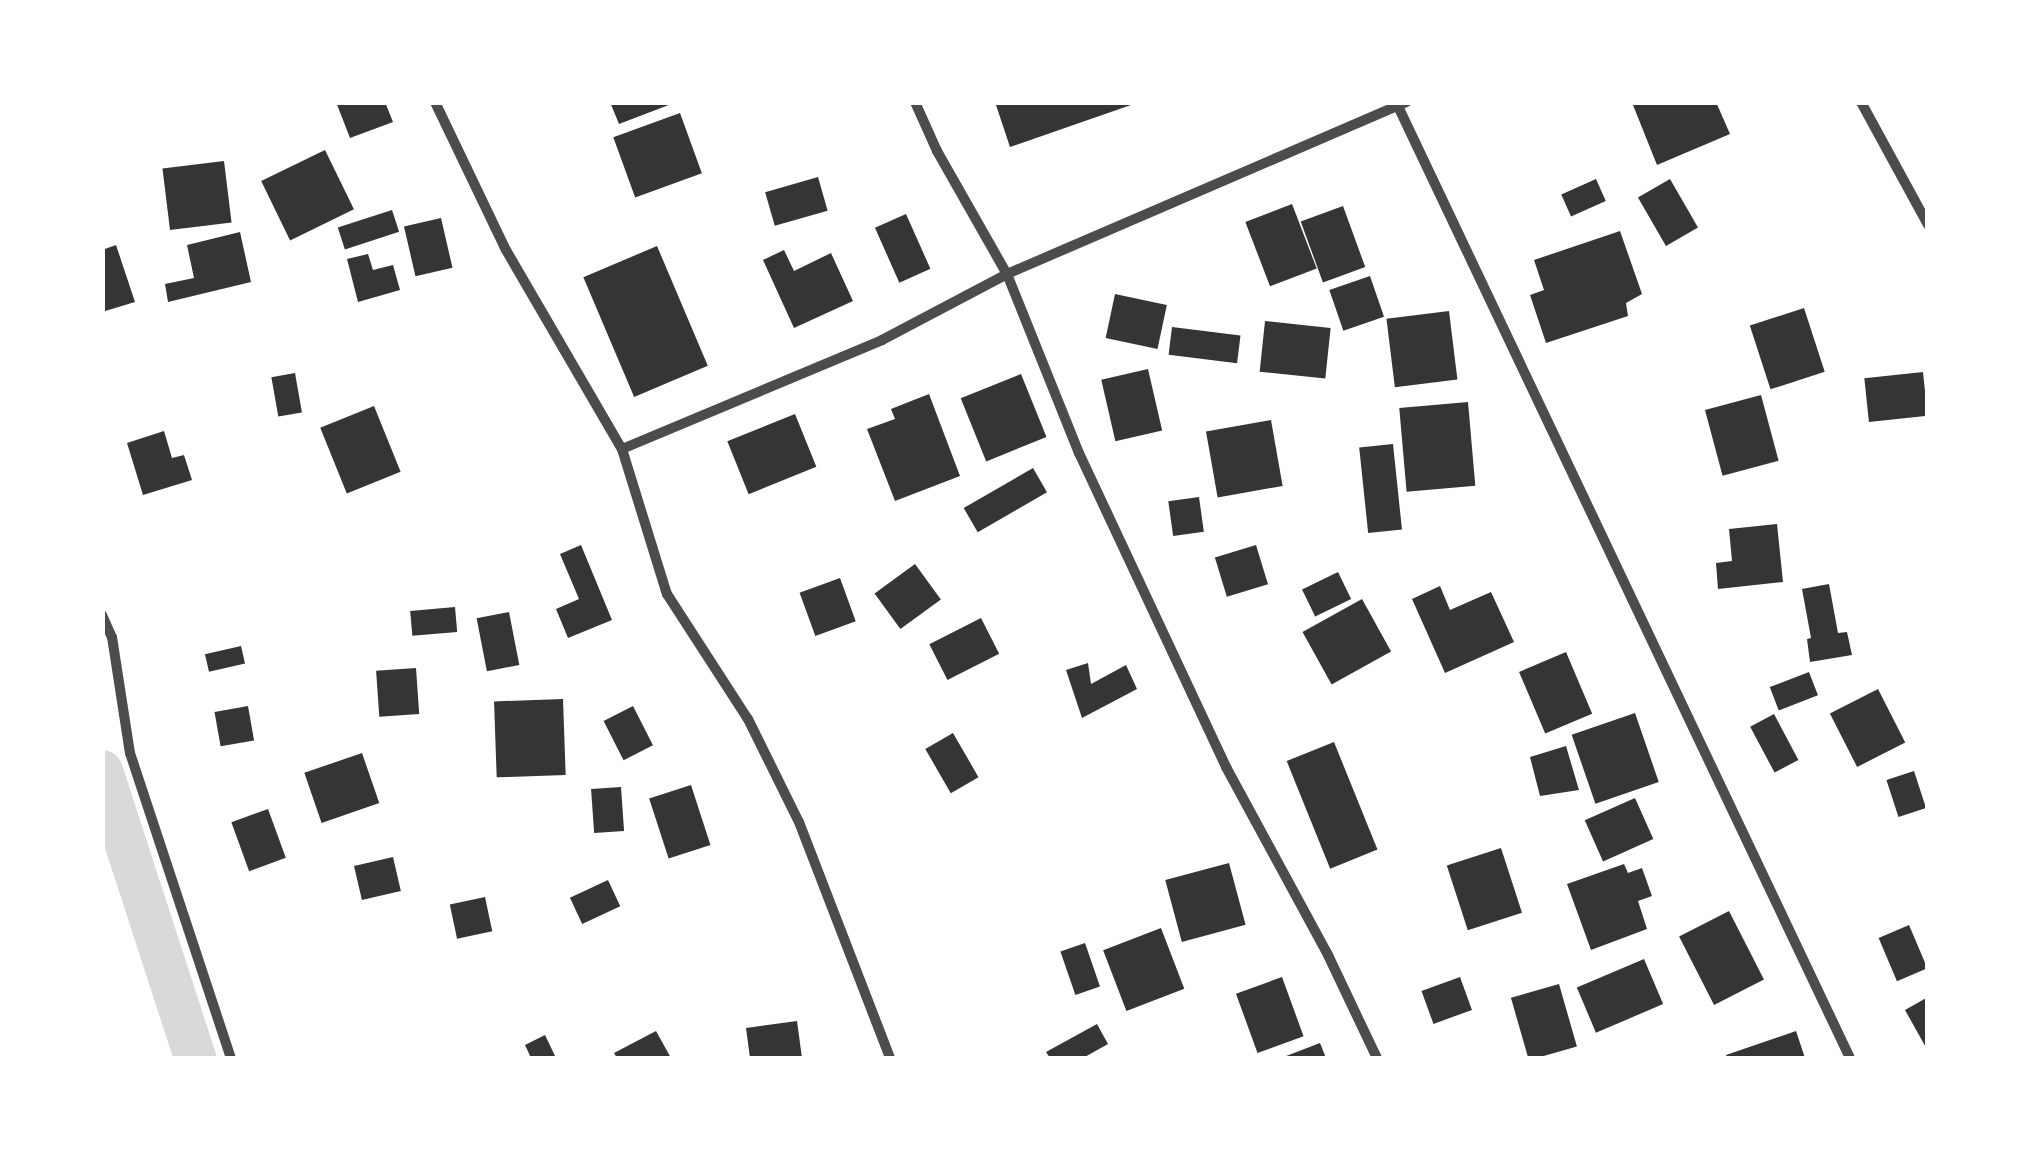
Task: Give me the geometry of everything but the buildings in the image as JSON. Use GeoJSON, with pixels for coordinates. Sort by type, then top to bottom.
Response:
{"type":"FeatureCollection","features":[{"type":"Feature","properties":{"kind":"street"},"geometry":{"type":"LineString","coordinates":[[435,102],[506,250],[622,449],[666,594],[748,719],[798,822],[890,1058]]}},
{"type":"Feature","properties":{"kind":"street"},"geometry":{"type":"LineString","coordinates":[[915,102],[937,151],[1007,274],[1079,453],[1226,767],[1328,955],[1377,1058]]}},
{"type":"Feature","properties":{"kind":"street"},"geometry":{"type":"LineString","coordinates":[[1862,102],[1928,226]]}},
{"type":"Feature","properties":{"kind":"street"},"geometry":{"type":"LineString","coordinates":[[622,449],[882,340],[1007,274],[1400,104],[1850,1058]]}},
{"type":"Feature","properties":{"kind":"street"},"geometry":{"type":"LineString","coordinates":[[102,615],[112,637],[130,752],[231,1058]]}},
{"type":"Feature","properties":{"kind":"waterway"},"geometry":{"type":"LineString","coordinates":[[102,771],[195,1058]]}}]}
